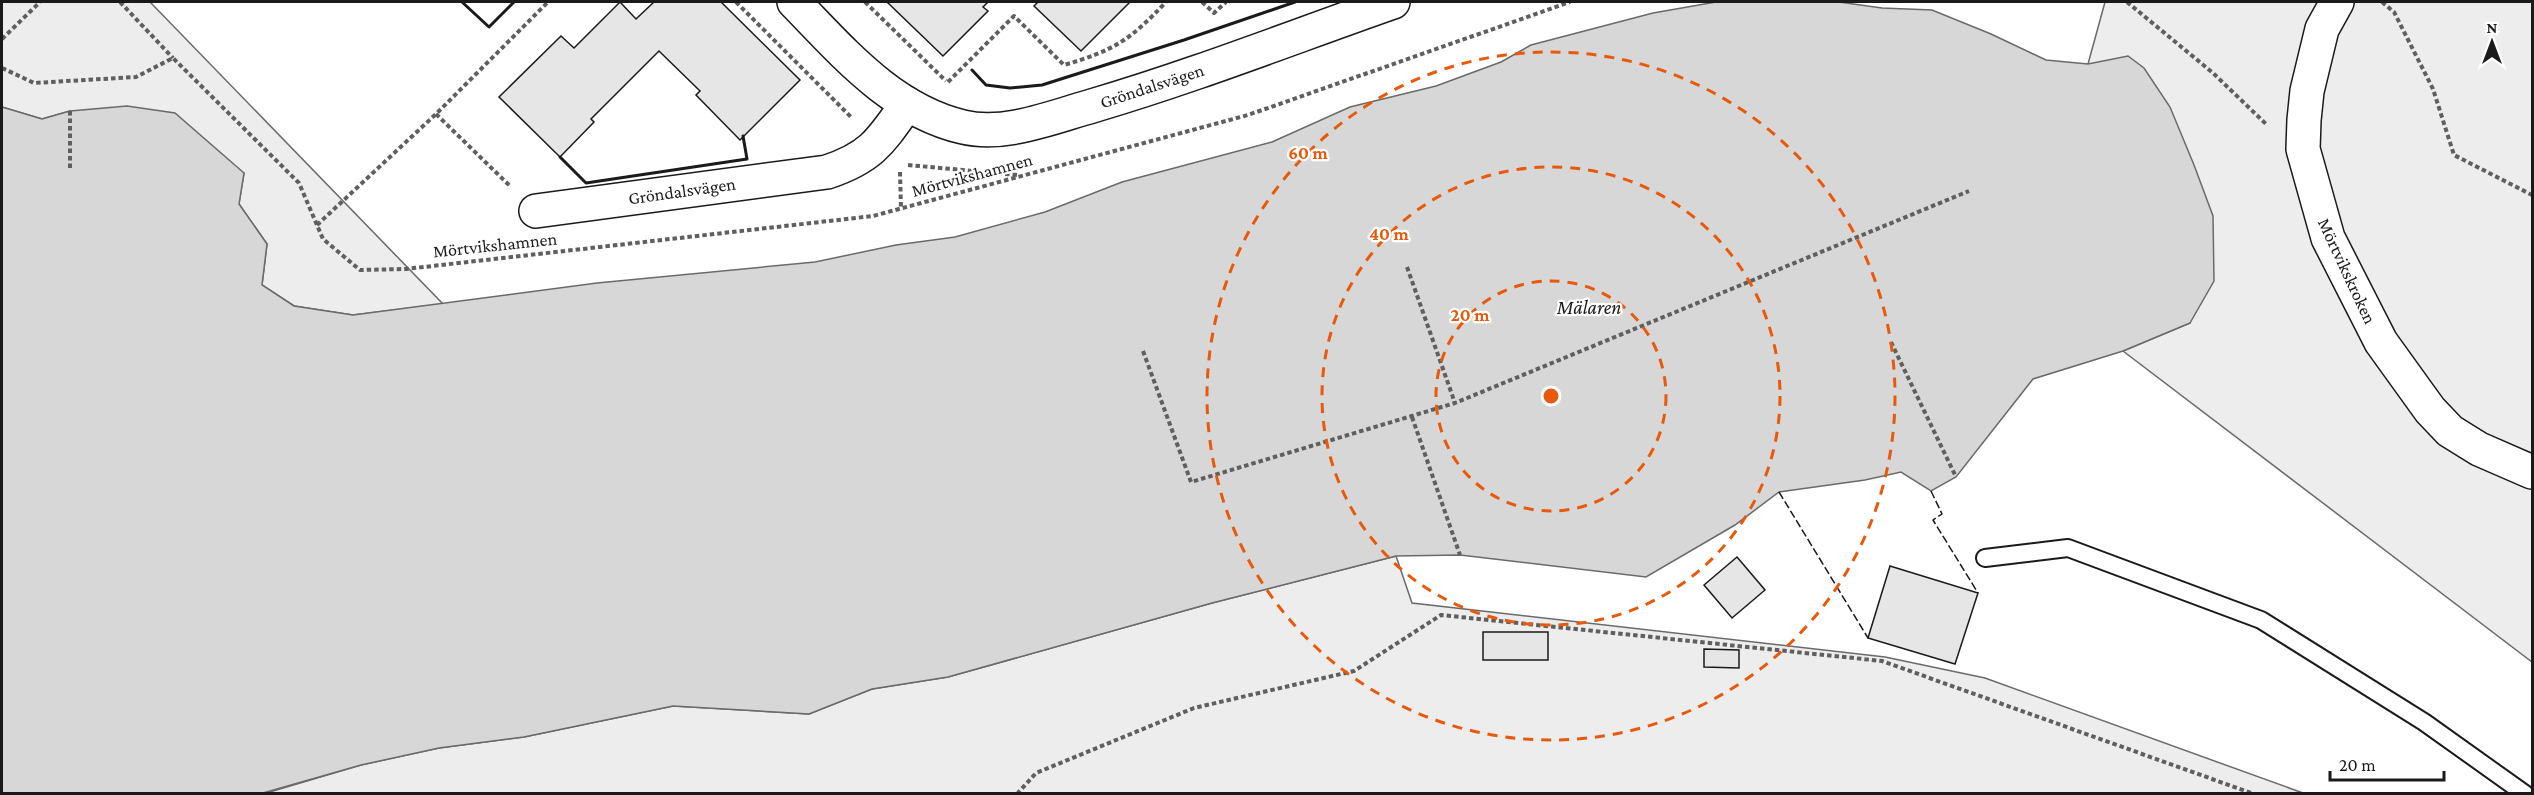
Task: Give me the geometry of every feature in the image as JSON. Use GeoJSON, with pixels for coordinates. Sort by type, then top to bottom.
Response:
{"type":"FeatureCollection","features":[{"type":"Feature","properties":{"kind":"street","name":"Gröndalsvägen"},"geometry":{"type":"LineString","coordinates":[[794,2],[871,80],[907,104],[965,128],[1024,126],[1148,89],[1393,2]]}},
{"type":"Feature","properties":{"kind":"street","name":"Mörtvikskroken"},"geometry":{"type":"LineString","coordinates":[[2337,2],[2322,29],[2307,90],[2303,149],[2328,238],[2381,342],[2430,410],[2450,431],[2479,449],[2532,472]]}},
{"type":"Feature","properties":{"kind":"street","name":"Gröndalsvägen"},"geometry":{"type":"LineString","coordinates":[[536,211],[827,172],[853,163],[879,144],[907,104]]}},
{"type":"Feature","properties":{"kind":"lane"},"geometry":{"type":"LineString","coordinates":[[1985,558],[2068,548],[2261,620],[2424,722],[2525,794]]}},
{"type":"Feature","properties":{"kind":"path"},"geometry":{"type":"LineString","coordinates":[[2,39],[40,2]]}},
{"type":"Feature","properties":{"kind":"path"},"geometry":{"type":"LineString","coordinates":[[120,2],[299,183],[317,225],[436,114],[548,2]]}},
{"type":"Feature","properties":{"kind":"path"},"geometry":{"type":"LineString","coordinates":[[736,2],[855,121]]}},
{"type":"Feature","properties":{"kind":"path"},"geometry":{"type":"LineString","coordinates":[[865,2],[948,82],[956,86]]}},
{"type":"Feature","properties":{"kind":"path"},"geometry":{"type":"LineString","coordinates":[[948,82],[1014,16],[1064,65],[1101,54],[1135,34],[1166,2]]}},
{"type":"Feature","properties":{"kind":"path"},"geometry":{"type":"LineString","coordinates":[[1202,2],[1214,13],[1226,2]]}},
{"type":"Feature","properties":{"kind":"path","name":"Mörtvikshamnen"},"geometry":{"type":"LineString","coordinates":[[317,225],[323,239],[360,270],[406,269],[873,216],[1248,115],[1570,2]]}},
{"type":"Feature","properties":{"kind":"path"},"geometry":{"type":"LineString","coordinates":[[2127,2],[2213,73],[2291,147],[2303,149]]}},
{"type":"Feature","properties":{"kind":"path"},"geometry":{"type":"LineString","coordinates":[[2382,2],[2394,12],[2433,89],[2454,155],[2532,195]]}},
{"type":"Feature","properties":{"kind":"path"},"geometry":{"type":"LineString","coordinates":[[2,68],[34,84],[136,77],[173,58]]}},
{"type":"Feature","properties":{"kind":"path"},"geometry":{"type":"LineString","coordinates":[[70,111],[70,170]]}},
{"type":"Feature","properties":{"kind":"path"},"geometry":{"type":"LineString","coordinates":[[436,114],[536,211]]}},
{"type":"Feature","properties":{"kind":"path"},"geometry":{"type":"LineString","coordinates":[[901,209],[900,164],[1021,175]]}},
{"type":"Feature","properties":{"kind":"path"},"geometry":{"type":"LineString","coordinates":[[1143,351],[1191,482],[1455,403],[1968,191]]}},
{"type":"Feature","properties":{"kind":"path"},"geometry":{"type":"LineString","coordinates":[[1407,267],[1455,403]]}},
{"type":"Feature","properties":{"kind":"path"},"geometry":{"type":"LineString","coordinates":[[1891,342],[1956,477]]}},
{"type":"Feature","properties":{"kind":"path"},"geometry":{"type":"LineString","coordinates":[[1412,417],[1460,555]]}},
{"type":"Feature","properties":{"kind":"path"},"geometry":{"type":"LineString","coordinates":[[1017,794],[1036,773],[1194,708],[1354,671],[1441,615],[1882,661],[2254,794]]}},
{"type":"Feature","properties":{"kind":"shaded area"},"geometry":{"type":"Polygon","coordinates":[[[2,2],[150,2],[443,304],[353,315],[294,306],[262,285],[267,244],[239,204],[244,173],[70,111],[42,119],[2,107],[2,2]]]}},
{"type":"Feature","properties":{"kind":"shaded area"},"geometry":{"type":"Polygon","coordinates":[[[2105,2],[2532,2],[2532,662],[2123,351],[2190,323],[2088,64],[2105,2]]]}},
{"type":"Feature","properties":{"kind":"shaded area"},"geometry":{"type":"Polygon","coordinates":[[[1396,556],[1412,603],[1885,657],[1985,678],[2303,793],[263,794],[361,765],[439,748],[524,737],[673,706],[809,714],[872,689],[948,677],[1212,603],[1396,556]]]}},
{"type":"Feature","properties":{"kind":"water","name":"Mälaren"},"geometry":{"type":"Polygon","coordinates":[[[1716,2],[1839,2],[1882,8],[1932,10],[2046,60],[2088,64],[2128,56],[2144,68],[2170,107],[2213,216],[2214,281],[2190,323],[2123,351],[2033,379],[1956,477],[1931,491],[1901,472],[1865,480],[1779,492],[1735,525],[1646,577],[1460,555],[1396,556],[1212,603],[948,677],[872,689],[809,714],[673,706],[524,737],[439,748],[361,765],[263,793],[2,793],[2,107],[42,119],[70,111],[127,106],[175,113],[244,173],[239,204],[267,244],[262,285],[294,306],[353,315],[597,283],[815,262],[896,245],[955,237],[1045,212],[1122,182],[1272,142],[1350,107],[1436,86],[1501,62],[1531,45],[1653,13],[1716,2]]]}},
{"type":"Feature","properties":{"kind":"building"},"geometry":{"type":"Polygon","coordinates":[[[620,2],[636,19],[654,2],[721,2],[800,80],[740,140],[696,95],[700,91],[659,51],[591,119],[594,122],[560,157],[499,97],[561,36],[574,48],[620,2]]]}},
{"type":"Feature","properties":{"kind":"building"},"geometry":{"type":"Polygon","coordinates":[[[887,2],[988,2],[983,7],[988,11],[943,56],[887,2]]]}},
{"type":"Feature","properties":{"kind":"building"},"geometry":{"type":"Polygon","coordinates":[[[1038,2],[1130,2],[1081,51],[1034,6],[1038,2]]]}},
{"type":"Feature","properties":{"kind":"building"},"geometry":{"type":"Polygon","coordinates":[[[1737,557],[1765,590],[1732,618],[1704,585],[1737,557]]]}},
{"type":"Feature","properties":{"kind":"building"},"geometry":{"type":"Polygon","coordinates":[[[1890,566],[1978,593],[1955,664],[1868,638],[1890,566]]]}},
{"type":"Feature","properties":{"kind":"building"},"geometry":{"type":"Polygon","coordinates":[[[1483,632],[1548,632],[1548,660],[1483,660],[1483,632]]]}},
{"type":"Feature","properties":{"kind":"building"},"geometry":{"type":"Polygon","coordinates":[[[1704,649],[1739,650],[1739,668],[1704,667],[1704,649]]]}},
{"type":"Feature","properties":{"kind":"fence"},"geometry":{"type":"LineString","coordinates":[[1931,491],[1942,514],[1933,520],[1978,593]]}},
{"type":"Feature","properties":{"kind":"fence"},"geometry":{"type":"LineString","coordinates":[[1779,492],[1868,638]]}},
{"type":"Feature","properties":{"kind":"wall"},"geometry":{"type":"LineString","coordinates":[[462,2],[489,27],[514,2]]}},
{"type":"Feature","properties":{"kind":"wall"},"geometry":{"type":"LineString","coordinates":[[972,70],[986,85],[1010,88],[1042,85],[1295,2]]}},
{"type":"Feature","properties":{"kind":"wall"},"geometry":{"type":"LineString","coordinates":[[560,157],[586,183],[747,159],[743,136]]}}]}
